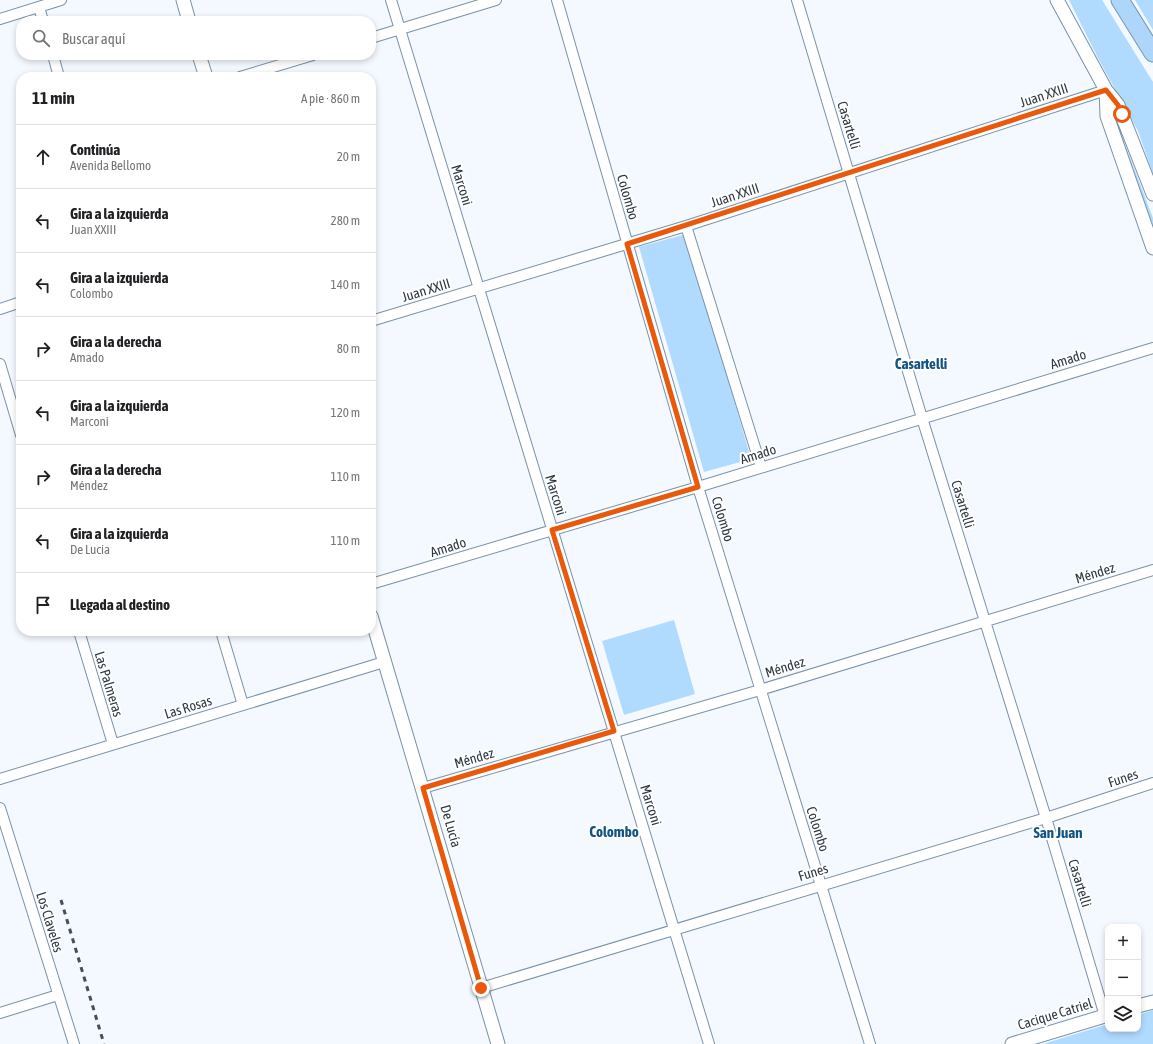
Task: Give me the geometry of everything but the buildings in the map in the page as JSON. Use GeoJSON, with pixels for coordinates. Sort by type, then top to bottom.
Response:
{"type":"FeatureCollection","features":[{"type":"Feature","properties":{"kind":"highway"},"geometry":{"type":"LineString","coordinates":[[1120,0],[1153,53]]}},
{"type":"Feature","properties":{"kind":"street"},"geometry":{"type":"LineString","coordinates":[[0,19],[61,0]]}},
{"type":"Feature","properties":{"kind":"street"},"geometry":{"type":"LineString","coordinates":[[183,0],[188,16]]}},
{"type":"Feature","properties":{"kind":"street","name":"Marconi"},"geometry":{"type":"LineString","coordinates":[[391,0],[480,288],[552,530],[709,1044]]}},
{"type":"Feature","properties":{"kind":"street"},"geometry":{"type":"LineString","coordinates":[[376,36],[496,0]]}},
{"type":"Feature","properties":{"kind":"street","name":"Colombo"},"geometry":{"type":"LineString","coordinates":[[557,0],[698,487],[870,1044]]}},
{"type":"Feature","properties":{"kind":"street","name":"Casartelli"},"geometry":{"type":"LineString","coordinates":[[797,0],[922,418],[1105,1013]]}},
{"type":"Feature","properties":{"kind":"street"},"geometry":{"type":"LineString","coordinates":[[1057,0],[1106,90],[1118,105],[1153,194]]}},
{"type":"Feature","properties":{"kind":"street"},"geometry":{"type":"LineString","coordinates":[[39,6],[42,16]]}},
{"type":"Feature","properties":{"kind":"street"},"geometry":{"type":"LineString","coordinates":[[54,60],[58,72]]}},
{"type":"Feature","properties":{"kind":"street"},"geometry":{"type":"LineString","coordinates":[[201,60],[204,72]]}},
{"type":"Feature","properties":{"kind":"street"},"geometry":{"type":"LineString","coordinates":[[257,72],[296,60]]}},
{"type":"Feature","properties":{"kind":"street"},"geometry":{"type":"LineString","coordinates":[[1106,90],[1107,116],[1138,200],[1153,248]]}},
{"type":"Feature","properties":{"kind":"street","name":"Juan XXIII"},"geometry":{"type":"LineString","coordinates":[[376,319],[686,226],[1106,90]]}},
{"type":"Feature","properties":{"kind":"street"},"geometry":{"type":"LineString","coordinates":[[686,226],[761,467]]}},
{"type":"Feature","properties":{"kind":"street"},"geometry":{"type":"LineString","coordinates":[[0,309],[16,304]]}},
{"type":"Feature","properties":{"kind":"street","name":"Amado"},"geometry":{"type":"LineString","coordinates":[[376,583],[698,487],[1153,348]]}},
{"type":"Feature","properties":{"kind":"street"},"geometry":{"type":"LineString","coordinates":[[0,364],[16,418]]}},
{"type":"Feature","properties":{"kind":"street","name":"Méndez"},"geometry":{"type":"LineString","coordinates":[[423,788],[614,731],[760,690],[1153,570]]}},
{"type":"Feature","properties":{"kind":"street","name":"De Lucía"},"geometry":{"type":"LineString","coordinates":[[376,634],[498,1044]]}},
{"type":"Feature","properties":{"kind":"street","name":"Las Palmeras"},"geometry":{"type":"LineString","coordinates":[[81,636],[113,744]]}},
{"type":"Feature","properties":{"kind":"street"},"geometry":{"type":"LineString","coordinates":[[222,636],[243,705]]}},
{"type":"Feature","properties":{"kind":"street","name":"Las Rosas"},"geometry":{"type":"LineString","coordinates":[[0,779],[384,662]]}},
{"type":"Feature","properties":{"kind":"street","name":"Funes"},"geometry":{"type":"LineString","coordinates":[[481,988],[821,884],[1046,818],[1153,783]]}},
{"type":"Feature","properties":{"kind":"street","name":"Los Claveles"},"geometry":{"type":"LineString","coordinates":[[0,808],[2,820],[74,1044]]}},
{"type":"Feature","properties":{"kind":"street"},"geometry":{"type":"LineString","coordinates":[[0,1013],[58,995]]}},
{"type":"Feature","properties":{"kind":"street"},"geometry":{"type":"LineString","coordinates":[[1141,1005],[1153,1002]]}},
{"type":"Feature","properties":{"kind":"street","name":"Cacique Catriel"},"geometry":{"type":"LineString","coordinates":[[1012,1044],[1105,1016]]}},
{"type":"Feature","properties":{"kind":"shaded area"},"geometry":{"type":"Polygon","coordinates":[[[1069,0],[1102,0],[1153,82],[1153,174],[1138,131],[1099,60],[1069,0]]]}},
{"type":"Feature","properties":{"kind":"shaded area"},"geometry":{"type":"Polygon","coordinates":[[[1135,0],[1153,0],[1153,30],[1135,0]]]}},
{"type":"Feature","properties":{"kind":"shaded area"},"geometry":{"type":"Polygon","coordinates":[[[1115,118],[1153,218],[1153,235],[1113,119],[1115,118]]]}},
{"type":"Feature","properties":{"kind":"shaded area"},"geometry":{"type":"Polygon","coordinates":[[[686,234],[751,459],[704,472],[639,247],[686,234]]]}},
{"type":"Feature","properties":{"kind":"shaded area"},"geometry":{"type":"Polygon","coordinates":[[[674,620],[695,694],[624,715],[602,641],[674,620]]]}},
{"type":"Feature","properties":{"kind":"shaded area"},"geometry":{"type":"Polygon","coordinates":[[[1153,1010],[1153,1044],[1043,1044],[1105,1025],[1105,1032],[1141,1032],[1141,1014],[1153,1010]]]}},
{"type":"Feature","properties":{"kind":"railway"},"geometry":{"type":"LineString","coordinates":[[61,900],[104,1044]]}},
{"type":"Feature","properties":{"kind":"district","name":"Casartelli"},"geometry":{"type":"Point","coordinates":[921,363]}},
{"type":"Feature","properties":{"kind":"district","name":"Colombo"},"geometry":{"type":"Point","coordinates":[614,831]}},
{"type":"Feature","properties":{"kind":"district","name":"San Juan"},"geometry":{"type":"Point","coordinates":[1058,832]}},
{"type":"Feature","properties":{"kind":"route"},"geometry":{"type":"LineString","coordinates":[[481,988],[423,788],[614,731],[552,530],[698,487],[627,244],[1106,90],[1118,105],[1122,114]]}}]}
